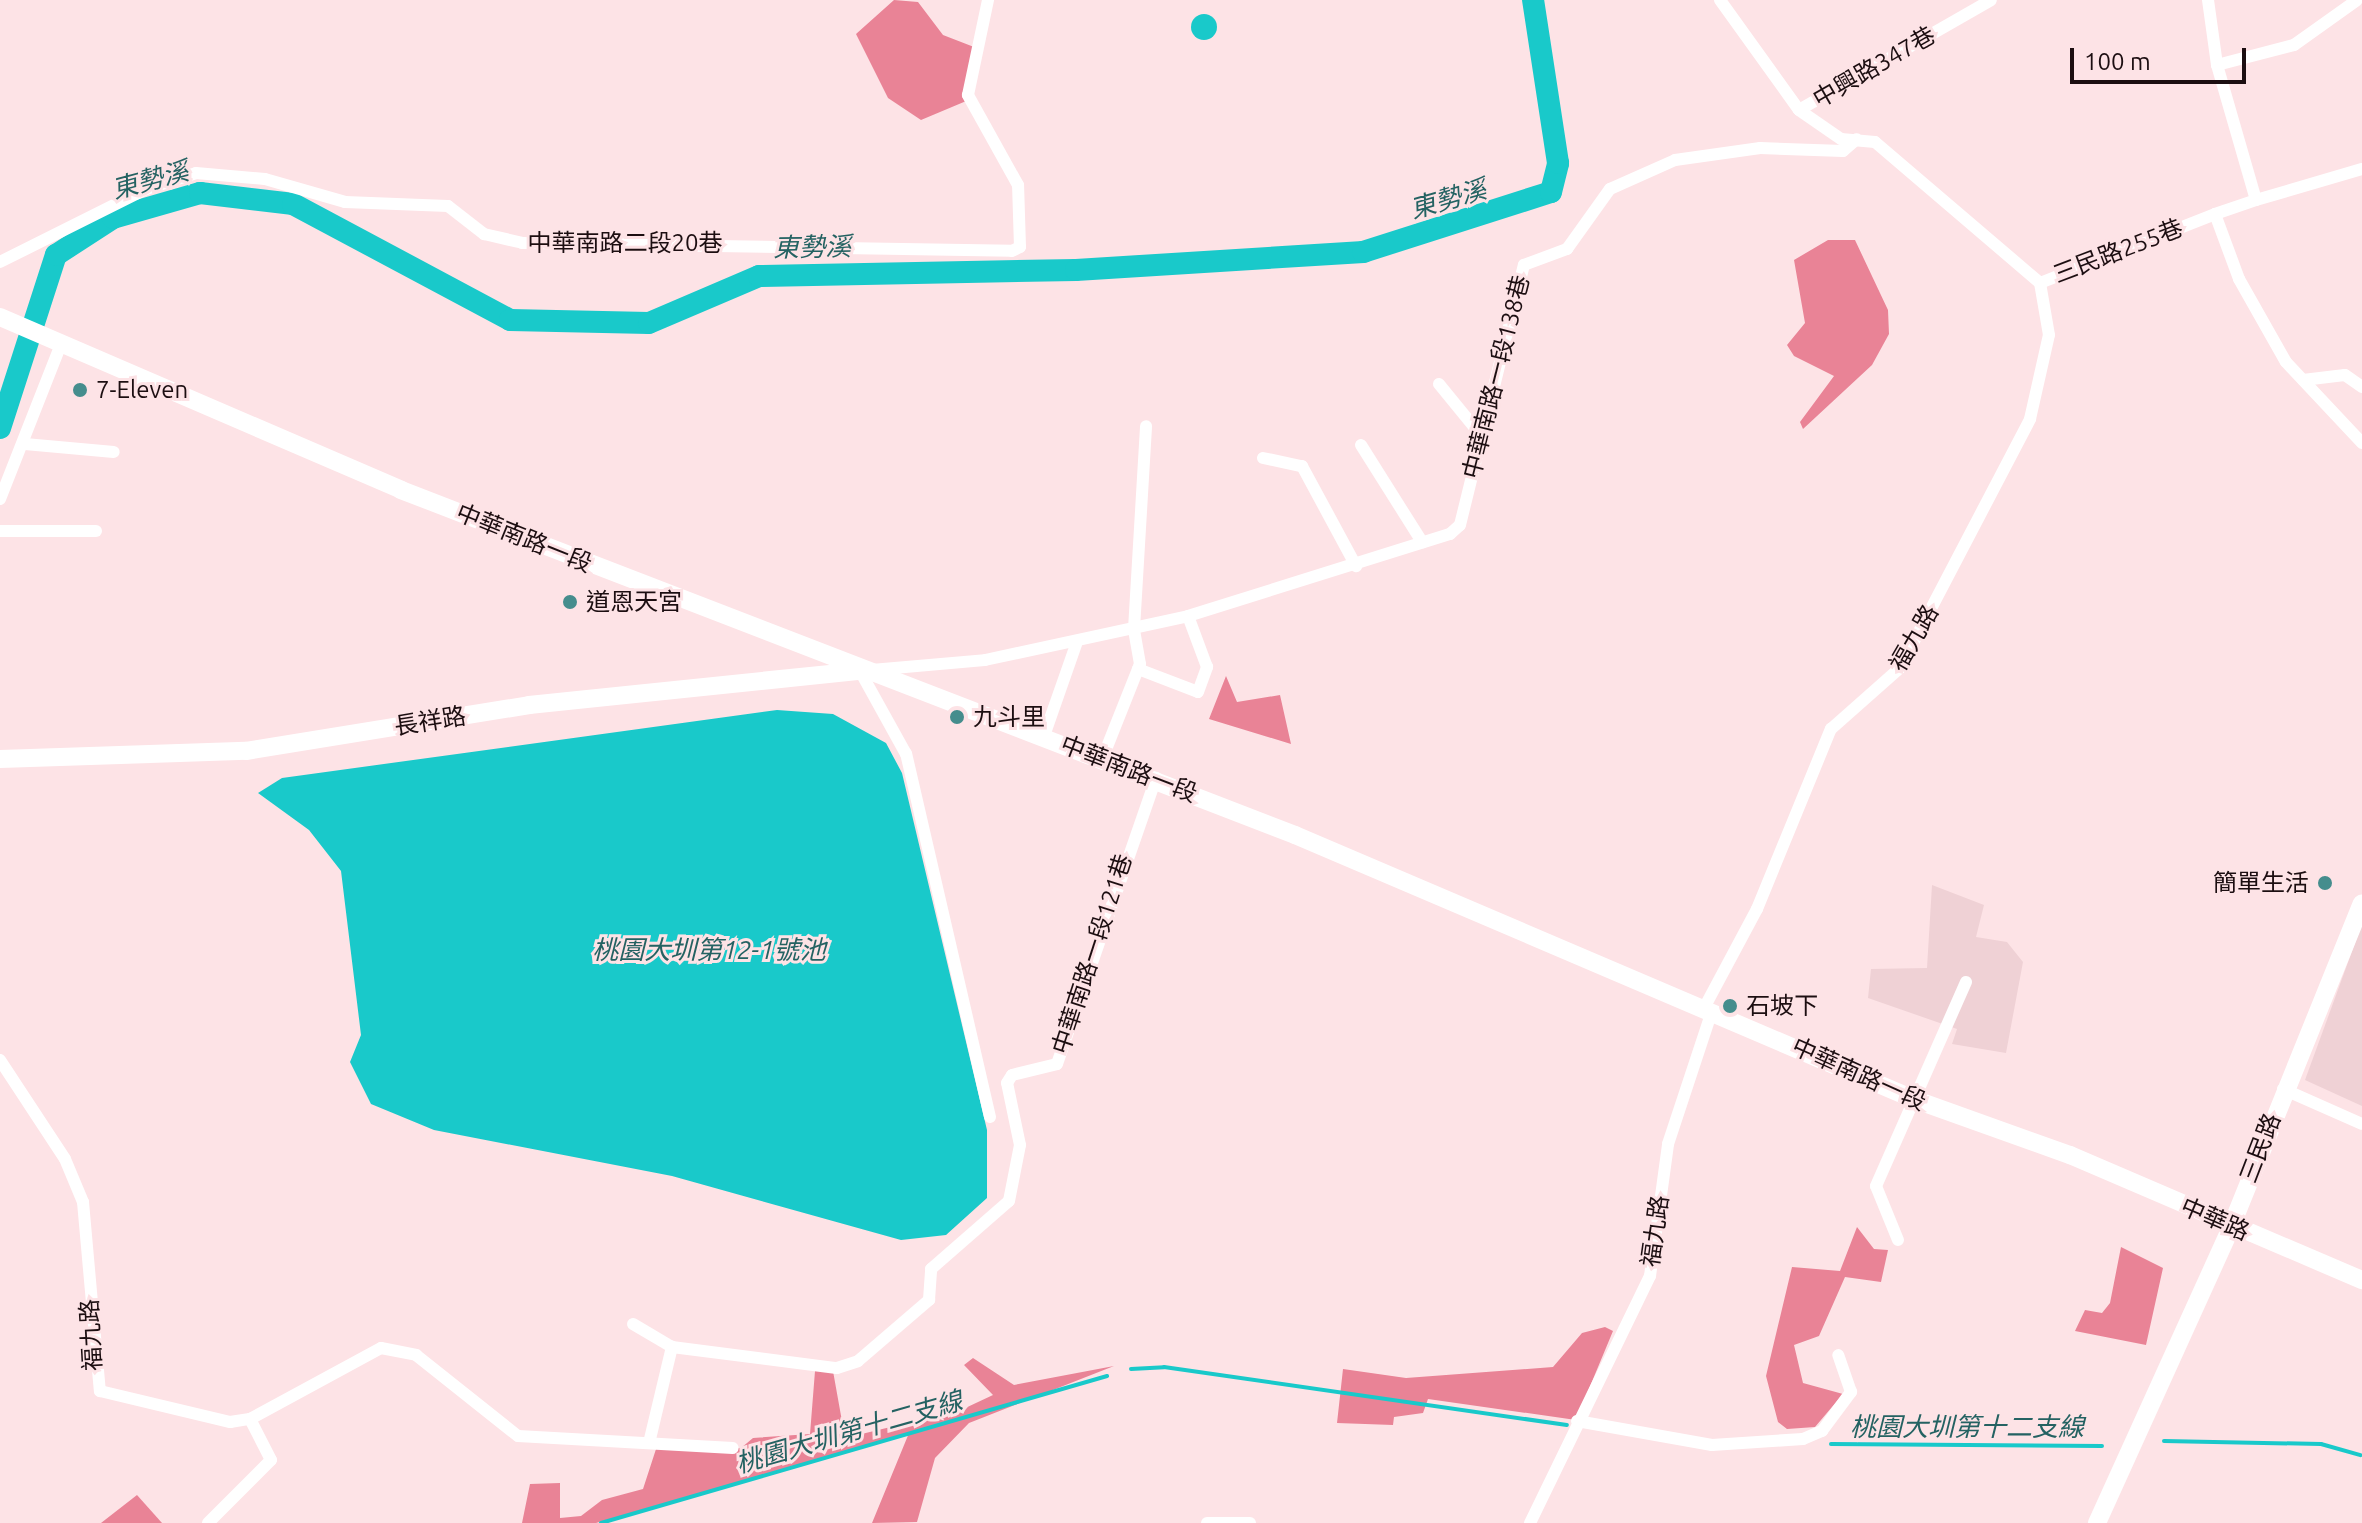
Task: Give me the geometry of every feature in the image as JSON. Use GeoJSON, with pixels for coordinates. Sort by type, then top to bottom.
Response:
{"type":"FeatureCollection","features":[{"type":"Feature","properties":{"kind":"main road","name":"中華南路一段"},"geometry":{"type":"LineString","coordinates":[[0,317],[362,474],[860,671],[1156,778],[1916,1100],[2070,1155]]}},
{"type":"Feature","properties":{"kind":"main road","name":"長祥路"},"geometry":{"type":"LineString","coordinates":[[0,759],[246,751],[529,705],[860,671]]}},
{"type":"Feature","properties":{"kind":"main road","name":"三民路"},"geometry":{"type":"LineString","coordinates":[[2098,1520],[2231,1227],[2283,1089],[2362,903]]}},
{"type":"Feature","properties":{"kind":"main road","name":"中華路"},"geometry":{"type":"LineString","coordinates":[[2070,1155],[2231,1227],[2362,1280]]}},
{"type":"Feature","properties":{"kind":"street","name":"中華南路二段20巷"},"geometry":{"type":"LineString","coordinates":[[0,262],[146,189],[196,173],[265,179],[345,202],[448,206],[484,234],[522,243],[1012,251],[1020,247],[1018,185],[968,95],[988,0]]}},
{"type":"Feature","properties":{"kind":"street","name":"三民路255巷"},"geometry":{"type":"LineString","coordinates":[[1720,0],[1799,110],[1828,133],[1875,142],[2040,283],[2215,214],[2239,279],[2303,380],[2362,443]]}},
{"type":"Feature","properties":{"kind":"street","name":"中興路347巷"},"geometry":{"type":"LineString","coordinates":[[1799,110],[1991,0]]}},
{"type":"Feature","properties":{"kind":"street"},"geometry":{"type":"LineString","coordinates":[[2208,0],[2217,65],[2256,200]]}},
{"type":"Feature","properties":{"kind":"street"},"geometry":{"type":"LineString","coordinates":[[2217,65],[2294,45],[2357,0]]}},
{"type":"Feature","properties":{"kind":"street","name":"中華南路一段138巷"},"geometry":{"type":"LineString","coordinates":[[860,671],[1077,642],[1188,616],[1356,566],[1460,525],[1479,433],[1524,265],[1567,249],[1610,189],[1675,160],[1760,148],[1843,151],[1857,139]]}},
{"type":"Feature","properties":{"kind":"street"},"geometry":{"type":"LineString","coordinates":[[2215,214],[2362,169]]}},
{"type":"Feature","properties":{"kind":"street","name":"福九路"},"geometry":{"type":"LineString","coordinates":[[1530,1523],[1650,1276],[1668,1144],[1707,1012],[1757,909],[1831,729],[1900,668],[2030,419],[2049,335],[2040,283]]}},
{"type":"Feature","properties":{"kind":"street"},"geometry":{"type":"LineString","coordinates":[[0,499],[25,444],[56,339]]}},
{"type":"Feature","properties":{"kind":"street"},"geometry":{"type":"LineString","coordinates":[[2303,380],[2345,375],[2362,387]]}},
{"type":"Feature","properties":{"kind":"street"},"geometry":{"type":"LineString","coordinates":[[1439,384],[1479,433]]}},
{"type":"Feature","properties":{"kind":"street"},"geometry":{"type":"LineString","coordinates":[[1103,757],[1138,669],[1134,629],[1146,426]]}},
{"type":"Feature","properties":{"kind":"street"},"geometry":{"type":"LineString","coordinates":[[25,444],[114,452]]}},
{"type":"Feature","properties":{"kind":"street"},"geometry":{"type":"LineString","coordinates":[[1361,445],[1422,542]]}},
{"type":"Feature","properties":{"kind":"street"},"geometry":{"type":"LineString","coordinates":[[1263,458],[1302,466],[1356,566]]}},
{"type":"Feature","properties":{"kind":"street"},"geometry":{"type":"LineString","coordinates":[[0,531],[96,531]]}},
{"type":"Feature","properties":{"kind":"street"},"geometry":{"type":"LineString","coordinates":[[1138,669],[1198,692],[1207,667],[1188,616]]}},
{"type":"Feature","properties":{"kind":"street"},"geometry":{"type":"LineString","coordinates":[[1044,736],[1077,642]]}},
{"type":"Feature","properties":{"kind":"street"},"geometry":{"type":"LineString","coordinates":[[860,671],[906,754],[990,1117]]}},
{"type":"Feature","properties":{"kind":"street","name":"中華南路一段121巷"},"geometry":{"type":"LineString","coordinates":[[633,1324],[672,1347],[837,1368],[858,1361],[929,1300],[931,1269],[1009,1201],[1020,1145],[1007,1083],[1012,1075],[1057,1064],[1156,778]]}},
{"type":"Feature","properties":{"kind":"street"},"geometry":{"type":"LineString","coordinates":[[1898,1240],[1876,1186],[1966,982]]}},
{"type":"Feature","properties":{"kind":"street","name":"福九路"},"geometry":{"type":"LineString","coordinates":[[0,1060],[65,1159],[83,1202],[94,1383],[100,1391],[230,1422],[250,1419]]}},
{"type":"Feature","properties":{"kind":"street"},"geometry":{"type":"LineString","coordinates":[[2283,1089],[2362,1124]]}},
{"type":"Feature","properties":{"kind":"street"},"geometry":{"type":"LineString","coordinates":[[650,1439],[672,1347]]}},
{"type":"Feature","properties":{"kind":"street"},"geometry":{"type":"LineString","coordinates":[[208,1523],[271,1460],[250,1419],[381,1348],[416,1355],[518,1436],[650,1439],[733,1448]]}},
{"type":"Feature","properties":{"kind":"street"},"geometry":{"type":"LineString","coordinates":[[1577,1421],[1712,1445],[1803,1439],[1830,1423],[1851,1392],[1838,1355]]}},
{"type":"Feature","properties":{"kind":"street"},"geometry":{"type":"LineString","coordinates":[[1207,1523],[1250,1523]]}},
{"type":"Feature","properties":{"kind":"shaded area"},"geometry":{"type":"Polygon","coordinates":[[[894,0],[918,2],[943,35],[974,47],[971,99],[921,120],[888,98],[856,34],[894,0]]]}},
{"type":"Feature","properties":{"kind":"shaded area"},"geometry":{"type":"Polygon","coordinates":[[[1828,240],[1855,240],[1888,310],[1889,334],[1872,365],[1803,429],[1800,422],[1834,376],[1794,356],[1787,345],[1805,323],[1794,260],[1828,240]]]}},
{"type":"Feature","properties":{"kind":"shaded area"},"geometry":{"type":"Polygon","coordinates":[[[1226,676],[1237,702],[1280,695],[1291,744],[1209,719],[1226,676]]]}},
{"type":"Feature","properties":{"kind":"shaded area"},"geometry":{"type":"Polygon","coordinates":[[[1932,885],[1984,905],[1976,937],[2007,942],[2023,962],[2006,1053],[1952,1044],[1957,1029],[1868,998],[1871,969],[1927,968],[1932,885]]]}},
{"type":"Feature","properties":{"kind":"shaded area"},"geometry":{"type":"Polygon","coordinates":[[[2362,924],[2362,1106],[2305,1080],[2362,924]]]}},
{"type":"Feature","properties":{"kind":"shaded area"},"geometry":{"type":"Polygon","coordinates":[[[1857,1227],[1874,1249],[1888,1250],[1881,1282],[1845,1277],[1819,1336],[1794,1345],[1803,1383],[1843,1394],[1815,1427],[1787,1429],[1778,1422],[1766,1376],[1792,1267],[1840,1271],[1857,1227]]]}},
{"type":"Feature","properties":{"kind":"shaded area"},"geometry":{"type":"Polygon","coordinates":[[[2121,1247],[2163,1268],[2146,1345],[2075,1331],[2085,1310],[2102,1313],[2110,1303],[2121,1247]]]}},
{"type":"Feature","properties":{"kind":"shaded area"},"geometry":{"type":"Polygon","coordinates":[[[1605,1327],[1613,1331],[1576,1420],[1428,1399],[1423,1413],[1394,1417],[1393,1425],[1337,1423],[1343,1369],[1406,1378],[1553,1367],[1582,1333],[1605,1327]]]}},
{"type":"Feature","properties":{"kind":"shaded area"},"geometry":{"type":"Polygon","coordinates":[[[973,1358],[1014,1385],[1114,1366],[969,1423],[935,1458],[917,1522],[872,1523],[909,1433],[596,1523],[522,1523],[530,1484],[560,1483],[560,1518],[581,1516],[602,1500],[643,1489],[657,1446],[741,1448],[753,1438],[810,1434],[815,1371],[833,1371],[845,1438],[961,1410],[993,1395],[964,1365],[973,1358]]]}},
{"type":"Feature","properties":{"kind":"shaded area"},"geometry":{"type":"Polygon","coordinates":[[[137,1495],[162,1523],[101,1523],[137,1495]]]}},
{"type":"Feature","properties":{"kind":"water"},"geometry":{"type":"Polygon","coordinates":[[[1204,14],[1213,18],[1217,27],[1213,36],[1204,40],[1195,36],[1191,27],[1195,18],[1204,14]]]}},
{"type":"Feature","properties":{"kind":"water","name":"桃園大圳第12-1號池"},"geometry":{"type":"Polygon","coordinates":[[[777,710],[833,714],[886,743],[902,773],[987,1130],[987,1198],[946,1235],[901,1240],[672,1176],[434,1130],[371,1104],[350,1062],[361,1035],[341,871],[309,830],[258,793],[282,778],[777,710]]]}},
{"type":"Feature","properties":{"kind":"waterway","name":"東勢溪"},"geometry":{"type":"LineString","coordinates":[[0,428],[56,255],[113,218],[200,193],[293,204],[510,320],[649,323],[759,276],[1076,270],[1363,252],[1551,192],[1558,163],[1533,0]]}},
{"type":"Feature","properties":{"kind":"waterway","name":"桃園大圳第十二支線"},"geometry":{"type":"LineString","coordinates":[[1131,1369],[1164,1367],[1567,1425]]}},
{"type":"Feature","properties":{"kind":"waterway","name":"桃園大圳第十二支線"},"geometry":{"type":"LineString","coordinates":[[601,1523],[1107,1376]]}},
{"type":"Feature","properties":{"kind":"waterway","name":"桃園大圳第十二支線"},"geometry":{"type":"LineString","coordinates":[[2164,1441],[2321,1444],[2360,1455]]}},
{"type":"Feature","properties":{"kind":"waterway","name":"桃園大圳第十二支線"},"geometry":{"type":"LineString","coordinates":[[1831,1444],[2102,1446]]}},
{"type":"Feature","properties":{"kind":"place","name":"7-Eleven"},"geometry":{"type":"Point","coordinates":[80,390]}},
{"type":"Feature","properties":{"kind":"place","name":"道恩天宮"},"geometry":{"type":"Point","coordinates":[570,602]}},
{"type":"Feature","properties":{"kind":"place","name":"九斗里"},"geometry":{"type":"Point","coordinates":[957,717]}},
{"type":"Feature","properties":{"kind":"place","name":"簡單生活"},"geometry":{"type":"Point","coordinates":[2325,883]}},
{"type":"Feature","properties":{"kind":"place","name":"石坡下"},"geometry":{"type":"Point","coordinates":[1730,1006]}}]}
